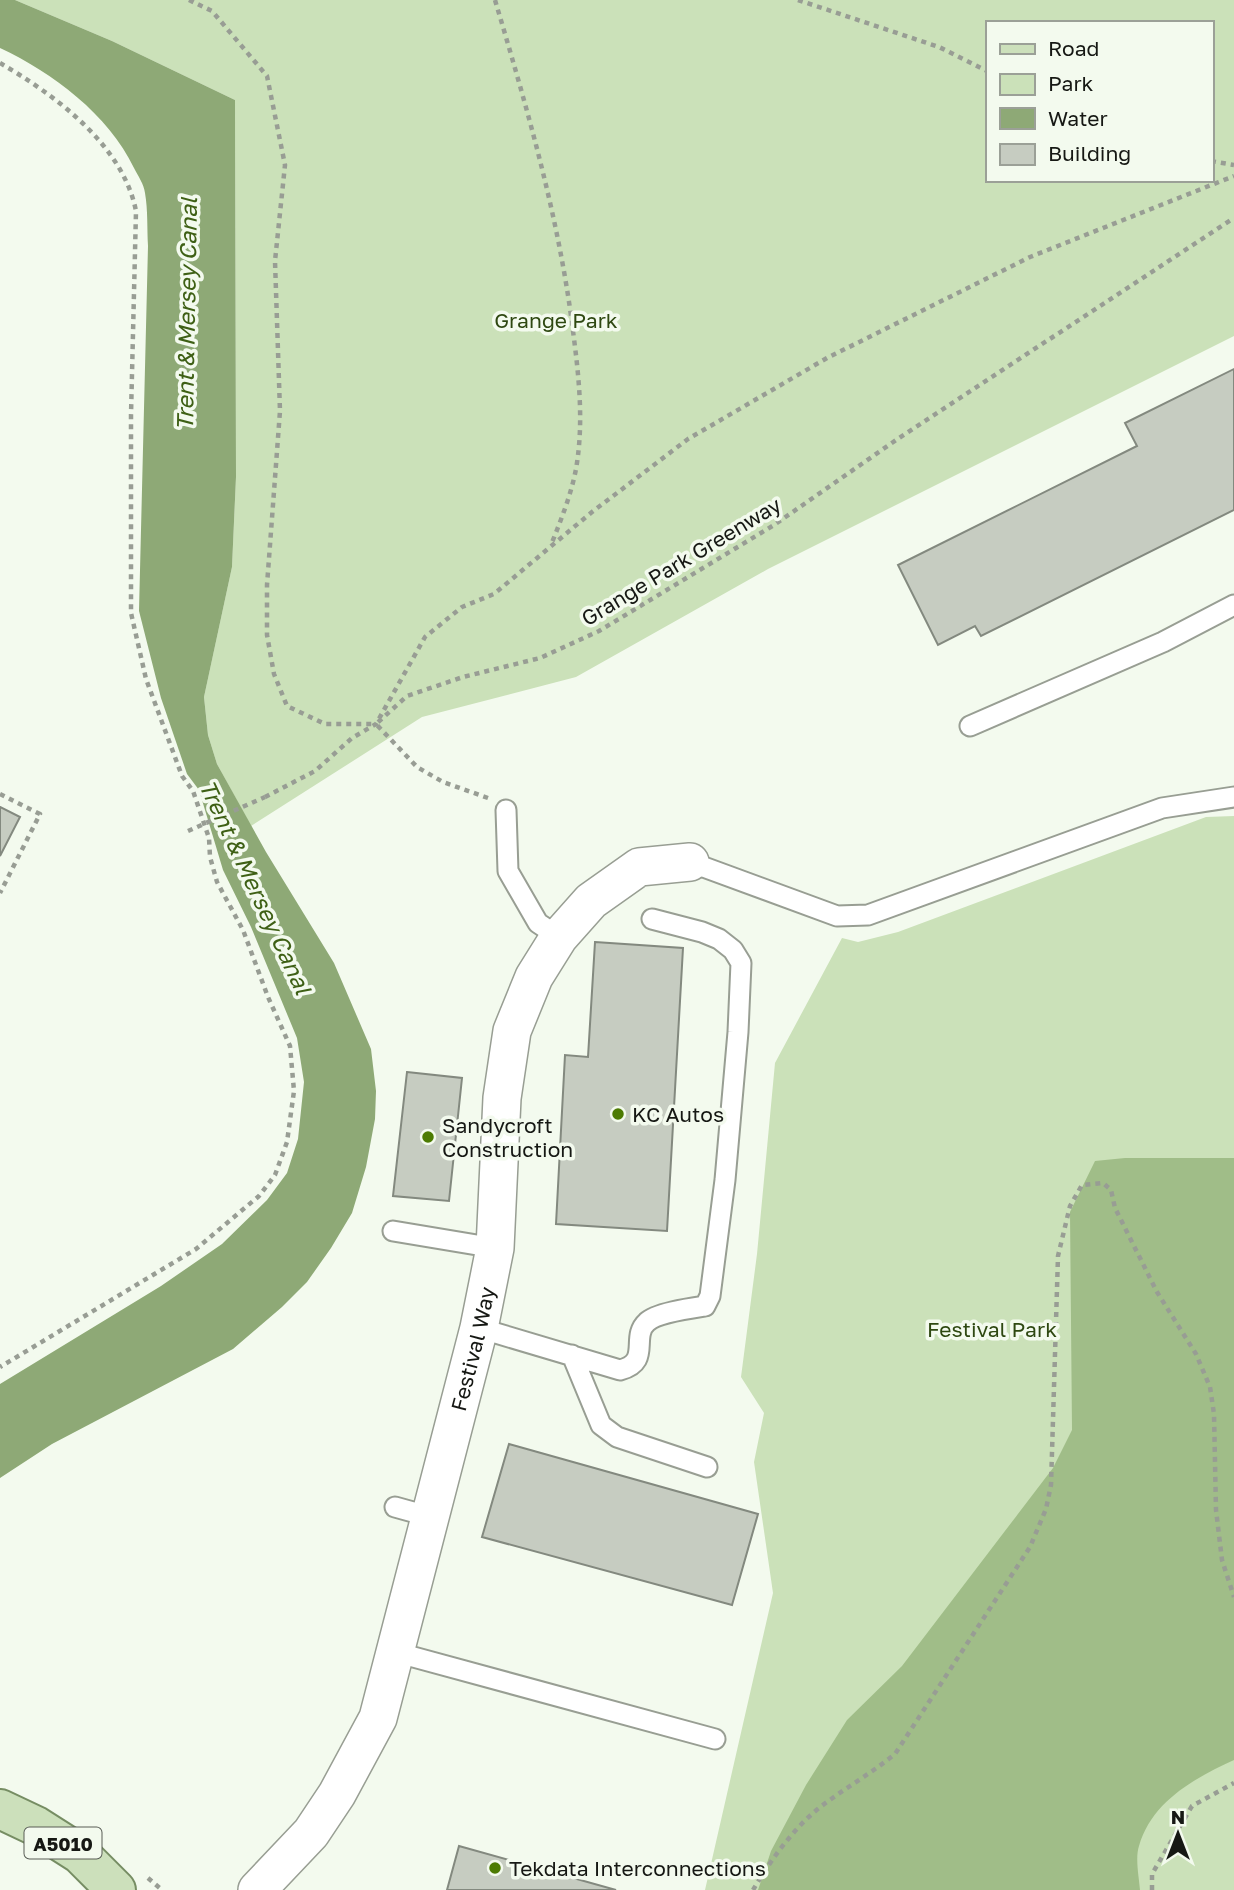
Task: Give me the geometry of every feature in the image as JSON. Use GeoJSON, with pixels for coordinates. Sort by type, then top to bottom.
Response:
{"type":"FeatureCollection","features":[{"type":"Feature","properties":{"kind":"main road","name":"A5010"},"geometry":{"type":"LineString","coordinates":[[0,1809],[36,1826],[130,1882]]}},
{"type":"Feature","properties":{"kind":"street","name":"Festival Way"},"geometry":{"type":"LineString","coordinates":[[263,1888],[311,1833],[337,1794],[378,1718],[479,1328],[495,1248],[502,1098],[512,1031],[534,977],[559,937],[591,901],[639,867],[690,862]]}},
{"type":"Feature","properties":{"kind":"lane"},"geometry":{"type":"LineString","coordinates":[[970,726],[1163,642],[1234,605]]}},
{"type":"Feature","properties":{"kind":"lane"},"geometry":{"type":"LineString","coordinates":[[690,862],[837,916],[869,915],[1162,808],[1234,797]]}},
{"type":"Feature","properties":{"kind":"lane"},"geometry":{"type":"LineString","coordinates":[[506,810],[508,871],[538,923],[559,937]]}},
{"type":"Feature","properties":{"kind":"lane"},"geometry":{"type":"LineString","coordinates":[[479,1328],[620,1370],[629,1368],[636,1362],[642,1329],[647,1321],[705,1306],[710,1296],[725,1180],[741,963],[733,950],[719,939],[652,919]]}},
{"type":"Feature","properties":{"kind":"lane"},"geometry":{"type":"LineString","coordinates":[[393,1231],[495,1248]]}},
{"type":"Feature","properties":{"kind":"lane"},"geometry":{"type":"LineString","coordinates":[[572,1355],[601,1425],[617,1437],[707,1467]]}},
{"type":"Feature","properties":{"kind":"lane"},"geometry":{"type":"LineString","coordinates":[[395,1507],[431,1517]]}},
{"type":"Feature","properties":{"kind":"lane"},"geometry":{"type":"LineString","coordinates":[[395,1652],[715,1739]]}},
{"type":"Feature","properties":{"kind":"path"},"geometry":{"type":"LineString","coordinates":[[189,0],[212,12],[267,76],[285,165],[275,261],[280,411],[267,585],[267,635],[274,674],[287,706],[325,724],[376,724],[417,767],[443,782],[489,798],[506,810]]}},
{"type":"Feature","properties":{"kind":"path"},"geometry":{"type":"LineString","coordinates":[[495,0],[531,121],[568,290],[581,393],[576,467],[568,502],[550,548]]}},
{"type":"Feature","properties":{"kind":"path"},"geometry":{"type":"LineString","coordinates":[[798,0],[939,47],[986,70]]}},
{"type":"Feature","properties":{"kind":"path"},"geometry":{"type":"LineString","coordinates":[[0,63],[73,115],[113,155],[133,194],[136,211],[131,428],[131,613],[146,680],[182,776],[193,791],[209,838],[210,857],[217,883],[243,930],[290,1046],[294,1091],[287,1142],[275,1175],[259,1196],[196,1249],[0,1367]]}},
{"type":"Feature","properties":{"kind":"path"},"geometry":{"type":"LineString","coordinates":[[1213,161],[1234,165]]}},
{"type":"Feature","properties":{"kind":"path"},"geometry":{"type":"LineString","coordinates":[[376,724],[425,637],[462,607],[494,594],[592,512],[688,439],[827,358],[1030,257],[1234,176]]}},
{"type":"Feature","properties":{"kind":"path","name":"Grange Park Greenway"},"geometry":{"type":"LineString","coordinates":[[188,831],[265,797],[315,771],[352,738],[376,724],[407,696],[463,677],[540,658],[599,631],[774,525],[899,438],[1234,218]]}},
{"type":"Feature","properties":{"kind":"path"},"geometry":{"type":"LineString","coordinates":[[0,794],[40,814],[0,893]]}},
{"type":"Feature","properties":{"kind":"path"},"geometry":{"type":"LineString","coordinates":[[753,1890],[792,1835],[825,1803],[873,1772],[895,1754],[1030,1547],[1046,1509],[1051,1485],[1058,1256],[1070,1206],[1082,1185],[1103,1183],[1111,1190],[1115,1208],[1157,1292],[1196,1354],[1210,1387],[1214,1414],[1216,1510],[1222,1560],[1234,1597]]}},
{"type":"Feature","properties":{"kind":"path"},"geometry":{"type":"LineString","coordinates":[[1152,1890],[1152,1874],[1192,1806],[1234,1783]]}},
{"type":"Feature","properties":{"kind":"path"},"geometry":{"type":"LineString","coordinates":[[130,1882],[162,1890]]}},
{"type":"Feature","properties":{"kind":"green space","name":"Grange Park"},"geometry":{"type":"Polygon","coordinates":[[[15,0],[1234,0],[1234,336],[768,569],[576,677],[422,717],[251,826],[217,764],[208,735],[204,697],[232,567],[236,477],[235,100],[112,41],[15,0]]]}},
{"type":"Feature","properties":{"kind":"green space","name":"Festival Park"},"geometry":{"type":"Polygon","coordinates":[[[1234,816],[1234,1890],[705,1890],[773,1593],[754,1462],[764,1413],[741,1377],[757,1254],[775,1063],[842,938],[858,942],[898,932],[1206,817],[1234,816]]]}},
{"type":"Feature","properties":{"kind":"shaded area"},"geometry":{"type":"Polygon","coordinates":[[[1125,1158],[1234,1158],[1234,1760],[1190,1783],[1154,1816],[1145,1830],[1138,1851],[1140,1890],[758,1890],[771,1851],[806,1785],[847,1720],[902,1666],[1053,1468],[1072,1430],[1070,1212],[1095,1161],[1125,1158]]]}},
{"type":"Feature","properties":{"kind":"water","name":"Trent & Mersey Canal"},"geometry":{"type":"Polygon","coordinates":[[[0,0],[15,0],[112,41],[235,100],[236,477],[232,567],[204,697],[208,735],[217,764],[266,852],[334,963],[371,1049],[376,1091],[375,1119],[366,1167],[352,1213],[307,1282],[233,1349],[52,1444],[0,1478],[0,1384],[161,1286],[222,1244],[267,1200],[287,1173],[298,1139],[304,1082],[297,1038],[251,927],[223,870],[199,790],[187,774],[161,698],[139,611],[148,246],[144,190],[123,148],[94,113],[59,83],[0,48],[0,0]]]}},
{"type":"Feature","properties":{"kind":"building"},"geometry":{"type":"Polygon","coordinates":[[[1234,369],[1234,510],[981,636],[975,626],[938,645],[898,565],[1137,446],[1125,423],[1234,369]]]}},
{"type":"Feature","properties":{"kind":"building"},"geometry":{"type":"Polygon","coordinates":[[[0,807],[20,817],[0,856],[0,807]]]}},
{"type":"Feature","properties":{"kind":"building","name":"KC Autos"},"geometry":{"type":"Polygon","coordinates":[[[595,942],[683,948],[667,1231],[556,1224],[565,1055],[588,1057],[595,942]]]}},
{"type":"Feature","properties":{"kind":"building","name":"Sandycroft Construction"},"geometry":{"type":"Polygon","coordinates":[[[407,1072],[462,1078],[449,1201],[393,1196],[407,1072]]]}},
{"type":"Feature","properties":{"kind":"building"},"geometry":{"type":"Polygon","coordinates":[[[509,1444],[758,1514],[732,1605],[482,1537],[509,1444]]]}},
{"type":"Feature","properties":{"kind":"building","name":"Tekdata Interconnections"},"geometry":{"type":"Polygon","coordinates":[[[459,1846],[616,1890],[447,1890],[459,1846]]]}},
{"type":"Feature","properties":{"kind":"place","name":"KC Autos"},"geometry":{"type":"Point","coordinates":[618,1114]}},
{"type":"Feature","properties":{"kind":"place","name":"Sandycroft Construction"},"geometry":{"type":"Point","coordinates":[428,1137]}},
{"type":"Feature","properties":{"kind":"place","name":"Tekdata Interconnections"},"geometry":{"type":"Point","coordinates":[495,1868]}}]}
